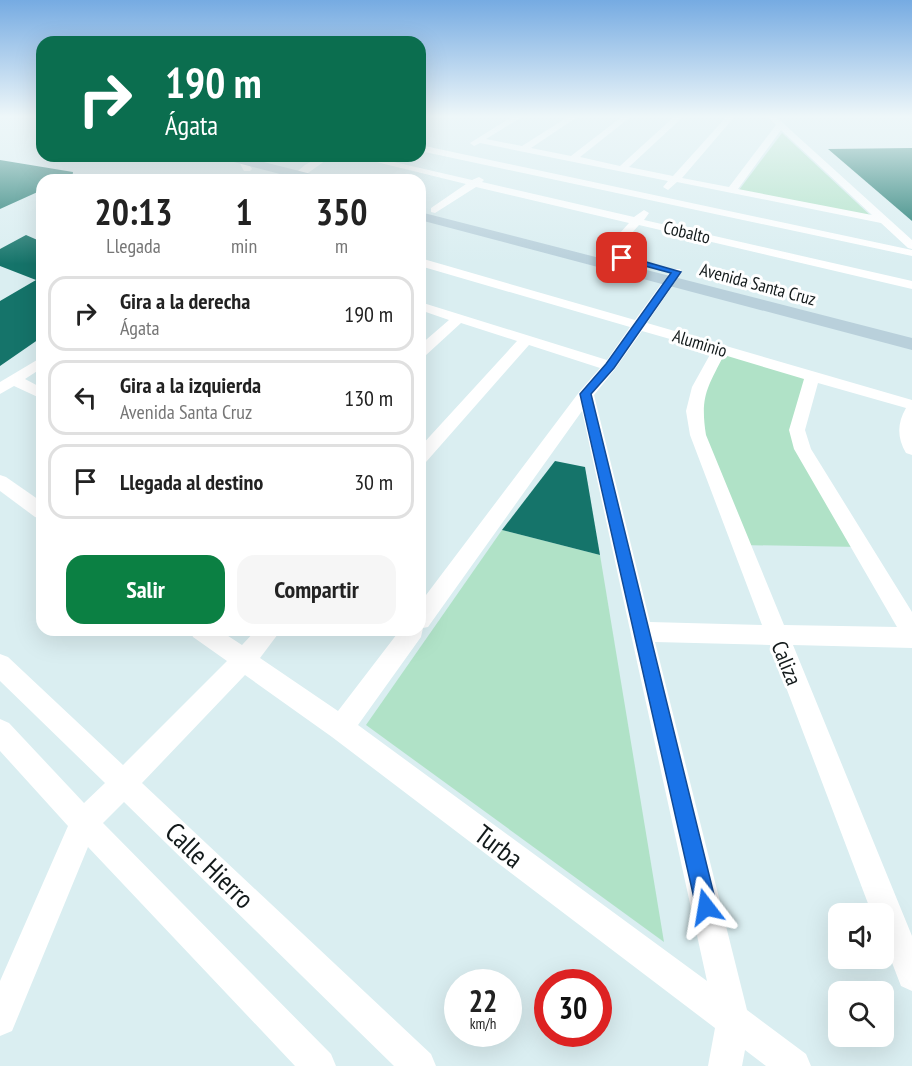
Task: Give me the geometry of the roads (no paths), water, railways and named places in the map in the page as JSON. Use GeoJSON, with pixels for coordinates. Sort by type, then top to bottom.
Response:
{"type":"FeatureCollection","features":[{"type":"Feature","properties":{"kind":"street"},"geometry":{"type":"LineString","coordinates":[[247,165],[270,174]]}},
{"type":"Feature","properties":{"kind":"street"},"geometry":{"type":"LineString","coordinates":[[255,165],[290,174]]}},
{"type":"Feature","properties":{"kind":"street","name":"Cobalto"},"geometry":{"type":"LineString","coordinates":[[394,165],[912,285]]}},
{"type":"Feature","properties":{"kind":"street"},"geometry":{"type":"LineString","coordinates":[[426,212],[502,165],[912,253]]}},
{"type":"Feature","properties":{"kind":"street"},"geometry":{"type":"LineString","coordinates":[[601,165],[886,221]]}},
{"type":"Feature","properties":{"kind":"street"},"geometry":{"type":"LineString","coordinates":[[622,169],[627,165]]}},
{"type":"Feature","properties":{"kind":"street"},"geometry":{"type":"LineString","coordinates":[[607,254],[688,165]]}},
{"type":"Feature","properties":{"kind":"street"},"geometry":{"type":"LineString","coordinates":[[732,190],[751,165]]}},
{"type":"Feature","properties":{"kind":"street"},"geometry":{"type":"LineString","coordinates":[[824,165],[912,246]]}},
{"type":"Feature","properties":{"kind":"street","name":"Avenida Santa Cruz"},"geometry":{"type":"LineString","coordinates":[[426,213],[607,254],[673,276],[912,344]]}},
{"type":"Feature","properties":{"kind":"street","name":"Avenida Santa Cruz"},"geometry":{"type":"LineString","coordinates":[[426,214],[673,276],[912,330]]}},
{"type":"Feature","properties":{"kind":"street","name":"Aluminio"},"geometry":{"type":"LineString","coordinates":[[426,264],[912,405]]}},
{"type":"Feature","properties":{"kind":"street"},"geometry":{"type":"LineString","coordinates":[[426,612],[585,394],[610,366],[673,276]]}},
{"type":"Feature","properties":{"kind":"street"},"geometry":{"type":"LineString","coordinates":[[426,308],[610,366]]}},
{"type":"Feature","properties":{"kind":"street"},"geometry":{"type":"LineString","coordinates":[[426,347],[458,318]]}},
{"type":"Feature","properties":{"kind":"street"},"geometry":{"type":"LineString","coordinates":[[426,451],[526,340]]}},
{"type":"Feature","properties":{"kind":"street","name":"Caliza"},"geometry":{"type":"LineString","coordinates":[[720,349],[700,387],[694,411],[698,435],[912,975]]}},
{"type":"Feature","properties":{"kind":"street"},"geometry":{"type":"LineString","coordinates":[[0,389],[36,365]]}},
{"type":"Feature","properties":{"kind":"street"},"geometry":{"type":"LineString","coordinates":[[812,377],[797,430],[803,449],[912,632]]}},
{"type":"Feature","properties":{"kind":"street"},"geometry":{"type":"LineString","coordinates":[[14,380],[36,391]]}},
{"type":"Feature","properties":{"kind":"street"},"geometry":{"type":"LineString","coordinates":[[585,394],[733,1022],[725,1066]]}},
{"type":"Feature","properties":{"kind":"street"},"geometry":{"type":"LineString","coordinates":[[912,411],[906,425],[912,449]]}},
{"type":"Feature","properties":{"kind":"street"},"geometry":{"type":"LineString","coordinates":[[0,482],[36,508]]}},
{"type":"Feature","properties":{"kind":"street"},"geometry":{"type":"LineString","coordinates":[[641,632],[912,638]]}},
{"type":"Feature","properties":{"kind":"street","name":"Turba"},"geometry":{"type":"LineString","coordinates":[[209,636],[341,728],[794,1066]]}},
{"type":"Feature","properties":{"kind":"street"},"geometry":{"type":"LineString","coordinates":[[0,1019],[84,823],[265,636]]}},
{"type":"Feature","properties":{"kind":"street"},"geometry":{"type":"LineString","coordinates":[[341,728],[408,636]]}},
{"type":"Feature","properties":{"kind":"street","name":"Calle Hierro"},"geometry":{"type":"LineString","coordinates":[[0,665],[124,782],[339,992],[419,1066]]}},
{"type":"Feature","properties":{"kind":"street"},"geometry":{"type":"LineString","coordinates":[[0,732],[84,823],[319,1066]]}}]}
